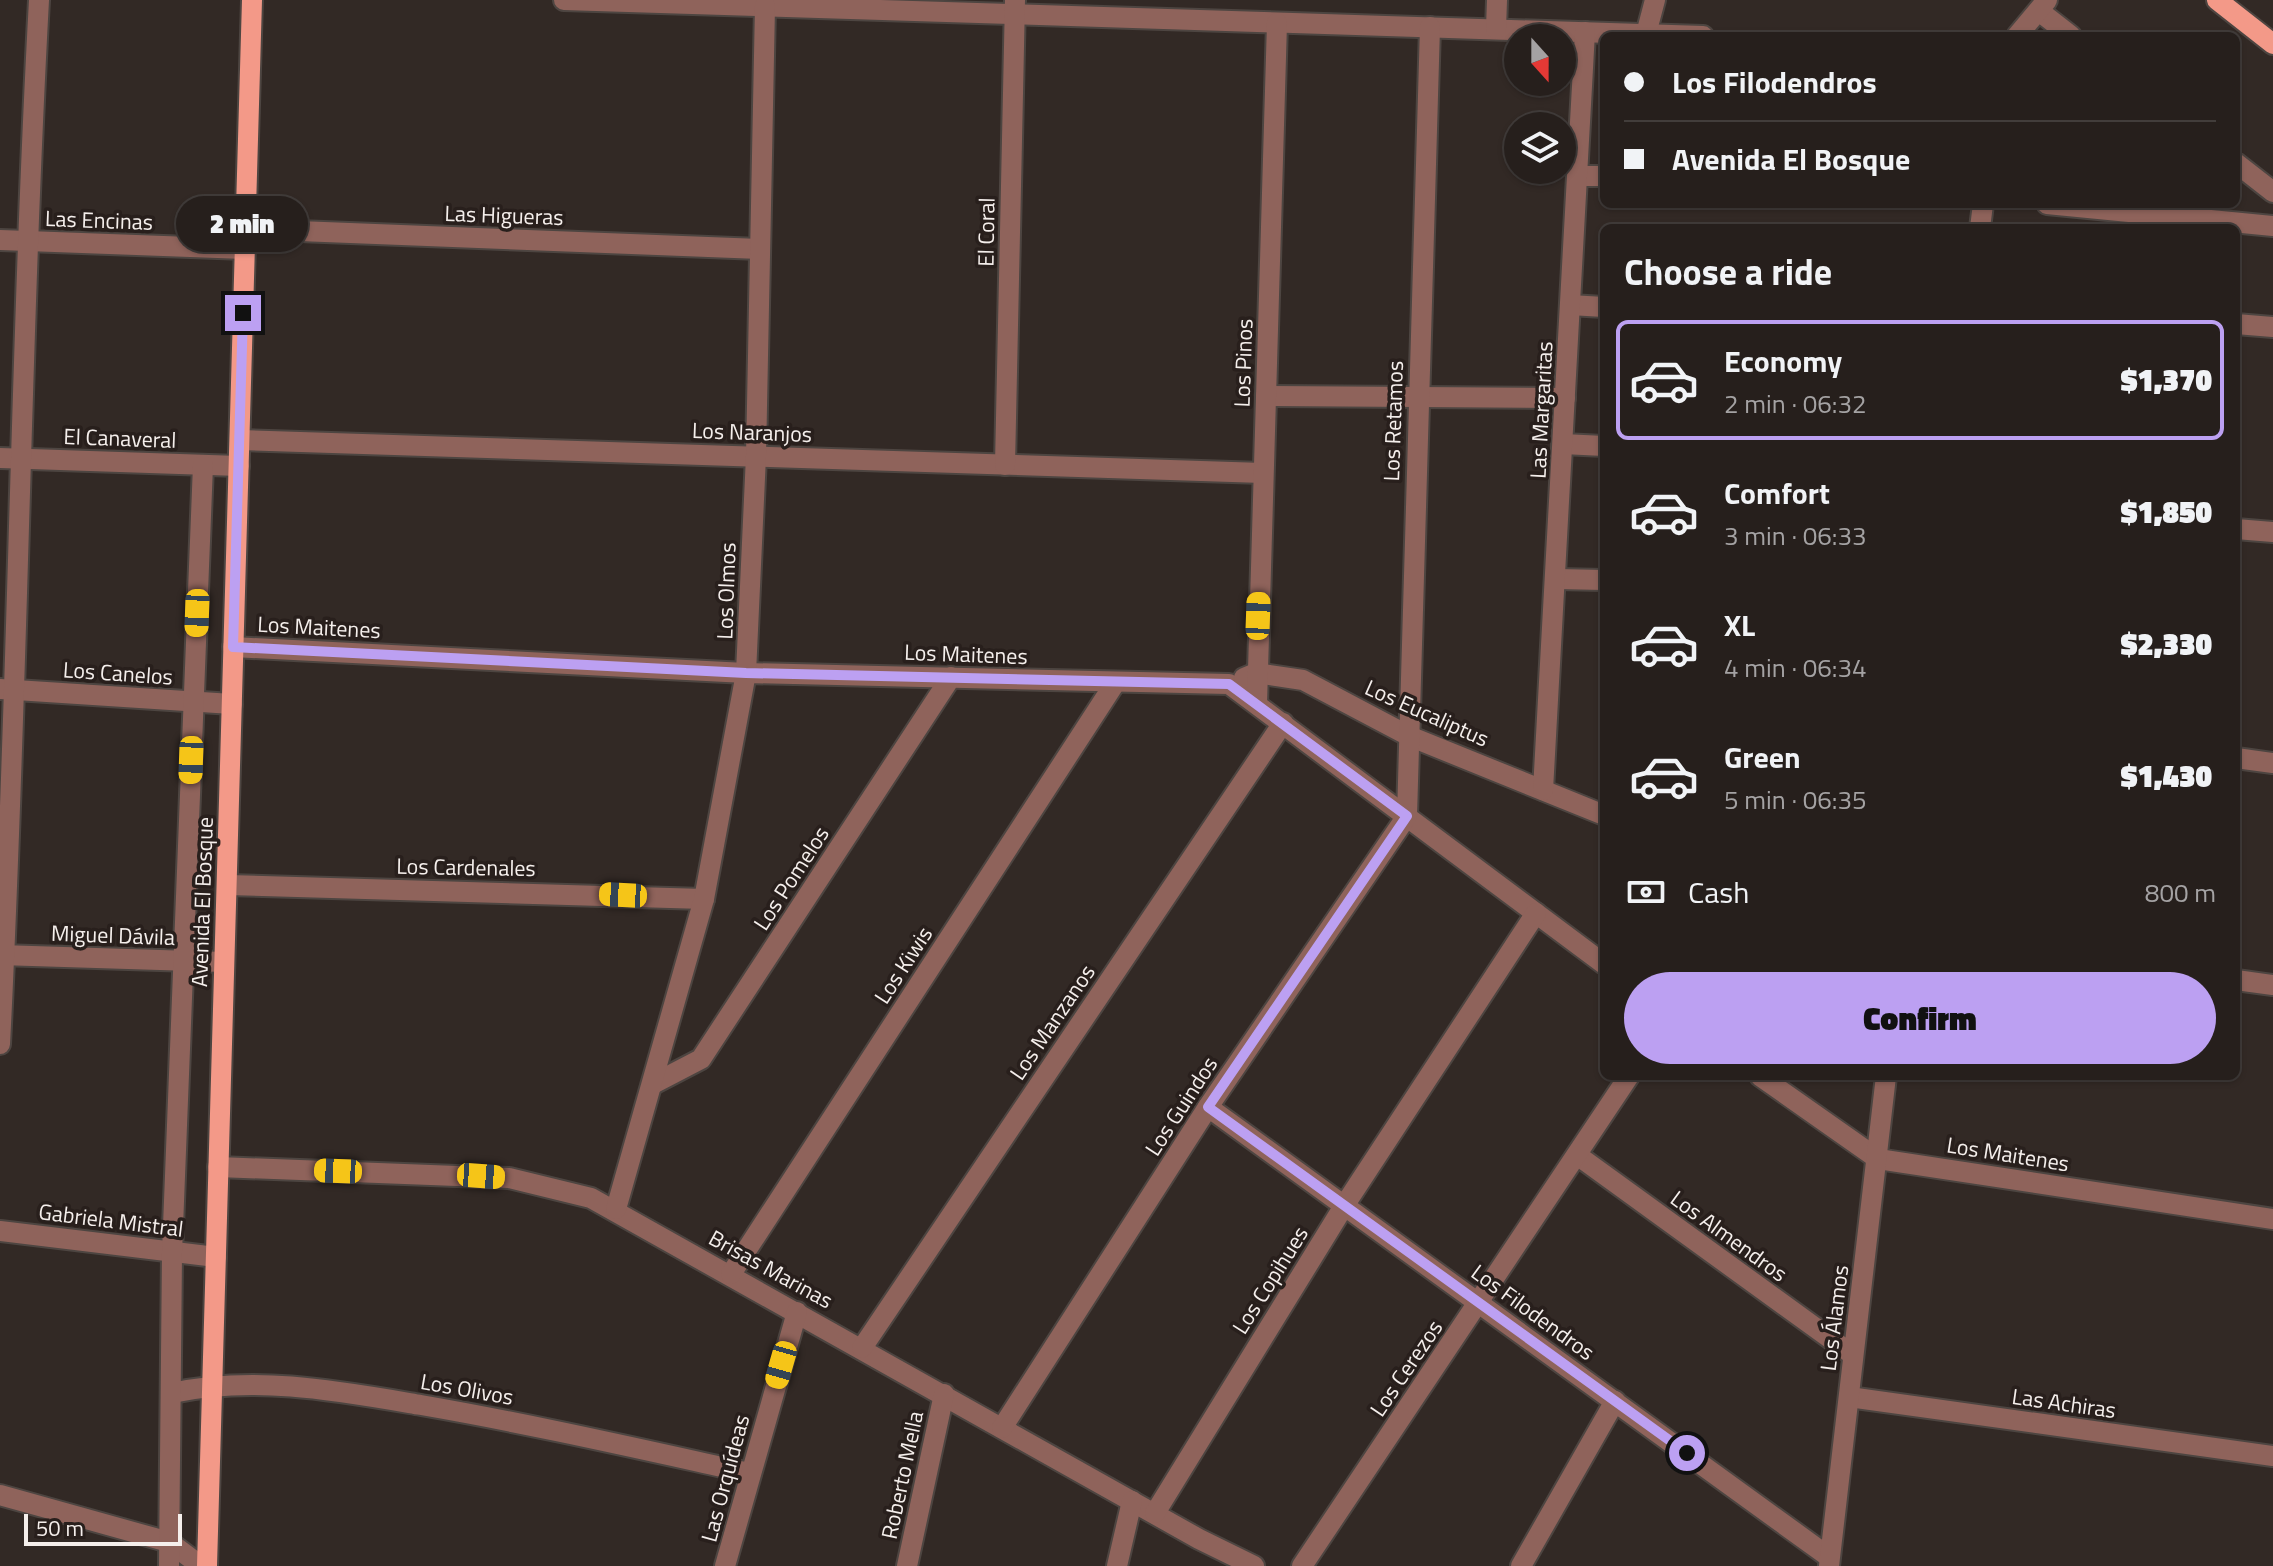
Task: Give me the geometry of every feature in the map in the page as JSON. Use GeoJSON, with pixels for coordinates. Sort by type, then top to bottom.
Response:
{"type":"FeatureCollection","features":[{"type":"Feature","properties":{"kind":"main road","name":"Avenida El Bosque"},"geometry":{"type":"LineString","coordinates":[[207,1566],[252,0]]}},
{"type":"Feature","properties":{"kind":"main road"},"geometry":{"type":"LineString","coordinates":[[2217,0],[2273,44]]}},
{"type":"Feature","properties":{"kind":"street"},"geometry":{"type":"LineString","coordinates":[[0,1044],[10,458],[39,0]]}},
{"type":"Feature","properties":{"kind":"street"},"geometry":{"type":"LineString","coordinates":[[564,0],[719,2],[765,6],[1015,7],[1277,23],[1600,32]]}},
{"type":"Feature","properties":{"kind":"street"},"geometry":{"type":"LineString","coordinates":[[1496,29],[1497,0]]}},
{"type":"Feature","properties":{"kind":"street"},"geometry":{"type":"LineString","coordinates":[[1647,32],[1655,0]]}},
{"type":"Feature","properties":{"kind":"street","name":"Los Olmos"},"geometry":{"type":"LineString","coordinates":[[616,1209],[704,899],[746,673],[756,456],[765,6]]}},
{"type":"Feature","properties":{"kind":"street"},"geometry":{"type":"LineString","coordinates":[[2020,32],[2043,6],[2067,32]]}},
{"type":"Feature","properties":{"kind":"street","name":"El Coral"},"geometry":{"type":"LineString","coordinates":[[1005,465],[1015,7]]}},
{"type":"Feature","properties":{"kind":"street","name":"Los Pinos"},"geometry":{"type":"LineString","coordinates":[[1257,704],[1277,23]]}},
{"type":"Feature","properties":{"kind":"street","name":"Los Retamos"},"geometry":{"type":"LineString","coordinates":[[1407,816],[1430,27]]}},
{"type":"Feature","properties":{"kind":"street","name":"Las Margaritas"},"geometry":{"type":"LineString","coordinates":[[1543,790],[1585,32]]}},
{"type":"Feature","properties":{"kind":"street"},"geometry":{"type":"LineString","coordinates":[[2240,166],[2273,192]]}},
{"type":"Feature","properties":{"kind":"street"},"geometry":{"type":"LineString","coordinates":[[1577,176],[1600,176]]}},
{"type":"Feature","properties":{"kind":"street"},"geometry":{"type":"LineString","coordinates":[[2088,208],[2273,226]]}},
{"type":"Feature","properties":{"kind":"street","name":"Las Encinas"},"geometry":{"type":"LineString","coordinates":[[0,240],[245,239]]}},
{"type":"Feature","properties":{"kind":"street","name":"Las Higueras"},"geometry":{"type":"LineString","coordinates":[[245,239],[760,249]]}},
{"type":"Feature","properties":{"kind":"street"},"geometry":{"type":"LineString","coordinates":[[1570,305],[1600,307]]}},
{"type":"Feature","properties":{"kind":"street"},"geometry":{"type":"LineString","coordinates":[[2240,324],[2273,327]]}},
{"type":"Feature","properties":{"kind":"street"},"geometry":{"type":"LineString","coordinates":[[1266,396],[1565,398]]}},
{"type":"Feature","properties":{"kind":"street","name":"Los Naranjos"},"geometry":{"type":"LineString","coordinates":[[240,440],[1263,473]]}},
{"type":"Feature","properties":{"kind":"street"},"geometry":{"type":"LineString","coordinates":[[1563,444],[1600,446]]}},
{"type":"Feature","properties":{"kind":"street","name":"El Canaveral"},"geometry":{"type":"LineString","coordinates":[[10,458],[239,466]]}},
{"type":"Feature","properties":{"kind":"street","name":"Avenida El Bosque"},"geometry":{"type":"LineString","coordinates":[[169,1566],[172,1252],[203,465]]}},
{"type":"Feature","properties":{"kind":"street"},"geometry":{"type":"LineString","coordinates":[[2240,529],[2273,532]]}},
{"type":"Feature","properties":{"kind":"street"},"geometry":{"type":"LineString","coordinates":[[1557,579],[1600,580]]}},
{"type":"Feature","properties":{"kind":"street","name":"Los Maitenes"},"geometry":{"type":"LineString","coordinates":[[233,647],[746,673],[1229,684]]}},
{"type":"Feature","properties":{"kind":"street"},"geometry":{"type":"LineString","coordinates":[[1229,684],[1256,673]]}},
{"type":"Feature","properties":{"kind":"street","name":"Los Eucaliptus"},"geometry":{"type":"LineString","coordinates":[[1256,673],[1303,680],[1409,736],[1600,813]]}},
{"type":"Feature","properties":{"kind":"street","name":"Los Pomelos"},"geometry":{"type":"LineString","coordinates":[[653,1084],[701,1059],[951,677]]}},
{"type":"Feature","properties":{"kind":"street","name":"Los Kiwis"},"geometry":{"type":"LineString","coordinates":[[731,1274],[1115,683]]}},
{"type":"Feature","properties":{"kind":"street"},"geometry":{"type":"LineString","coordinates":[[1229,684],[1600,961]]}},
{"type":"Feature","properties":{"kind":"street","name":"Los Canelos"},"geometry":{"type":"LineString","coordinates":[[8,690],[232,704]]}},
{"type":"Feature","properties":{"kind":"street","name":"Los Manzanos"},"geometry":{"type":"LineString","coordinates":[[862,1348],[1283,723]]}},
{"type":"Feature","properties":{"kind":"street"},"geometry":{"type":"LineString","coordinates":[[2240,759],[2273,763]]}},
{"type":"Feature","properties":{"kind":"street","name":"Los Guindos"},"geometry":{"type":"LineString","coordinates":[[1002,1428],[1208,1107],[1407,816]]}},
{"type":"Feature","properties":{"kind":"street","name":"Los Cardenales"},"geometry":{"type":"LineString","coordinates":[[227,885],[704,899]]}},
{"type":"Feature","properties":{"kind":"street","name":"Los Copihues"},"geometry":{"type":"LineString","coordinates":[[1155,1513],[1344,1206],[1536,913]]}},
{"type":"Feature","properties":{"kind":"street","name":"Miguel Dávila"},"geometry":{"type":"LineString","coordinates":[[2,955],[224,962]]}},
{"type":"Feature","properties":{"kind":"street"},"geometry":{"type":"LineString","coordinates":[[2240,981],[2273,985]]}},
{"type":"Feature","properties":{"kind":"street","name":"Los Cerezos"},"geometry":{"type":"LineString","coordinates":[[1302,1566],[1626,1080]]}},
{"type":"Feature","properties":{"kind":"street","name":"Los Maitenes"},"geometry":{"type":"LineString","coordinates":[[1766,1080],[1878,1159],[2273,1219]]}},
{"type":"Feature","properties":{"kind":"street","name":"Los Álamos"},"geometry":{"type":"LineString","coordinates":[[1829,1562],[1886,1080]]}},
{"type":"Feature","properties":{"kind":"street","name":"Los Filodendros"},"geometry":{"type":"LineString","coordinates":[[1208,1107],[1615,1401],[1829,1562]]}},
{"type":"Feature","properties":{"kind":"street","name":"Los Almendros"},"geometry":{"type":"LineString","coordinates":[[1577,1155],[1853,1355]]}},
{"type":"Feature","properties":{"kind":"street","name":"Brisas Marinas"},"geometry":{"type":"LineString","coordinates":[[218,1167],[509,1178],[564,1189],[616,1209],[1132,1501],[1254,1566]]}},
{"type":"Feature","properties":{"kind":"street","name":"Gabriela Mistral"},"geometry":{"type":"LineString","coordinates":[[0,1231],[216,1257]]}},
{"type":"Feature","properties":{"kind":"street","name":"Las Orquídeas"},"geometry":{"type":"LineString","coordinates":[[725,1566],[797,1312]]}},
{"type":"Feature","properties":{"kind":"street","name":"Los Olivos"},"geometry":{"type":"LineString","coordinates":[[172,1393],[212,1384],[319,1388],[511,1420],[750,1473]]}},
{"type":"Feature","properties":{"kind":"street","name":"Roberto Mella"},"geometry":{"type":"LineString","coordinates":[[907,1566],[944,1394]]}},
{"type":"Feature","properties":{"kind":"street","name":"Las Achiras"},"geometry":{"type":"LineString","coordinates":[[1849,1397],[2273,1456]]}},
{"type":"Feature","properties":{"kind":"street"},"geometry":{"type":"LineString","coordinates":[[1521,1566],[1615,1401]]}},
{"type":"Feature","properties":{"kind":"street"},"geometry":{"type":"LineString","coordinates":[[0,1495],[169,1542],[201,1566]]}},
{"type":"Feature","properties":{"kind":"street"},"geometry":{"type":"LineString","coordinates":[[1117,1566],[1132,1501]]}},
{"type":"Feature","properties":{"kind":"route"},"geometry":{"type":"LineString","coordinates":[[243,313],[233,647],[746,673],[1229,684],[1407,816],[1208,1107],[1687,1453]]}}]}
